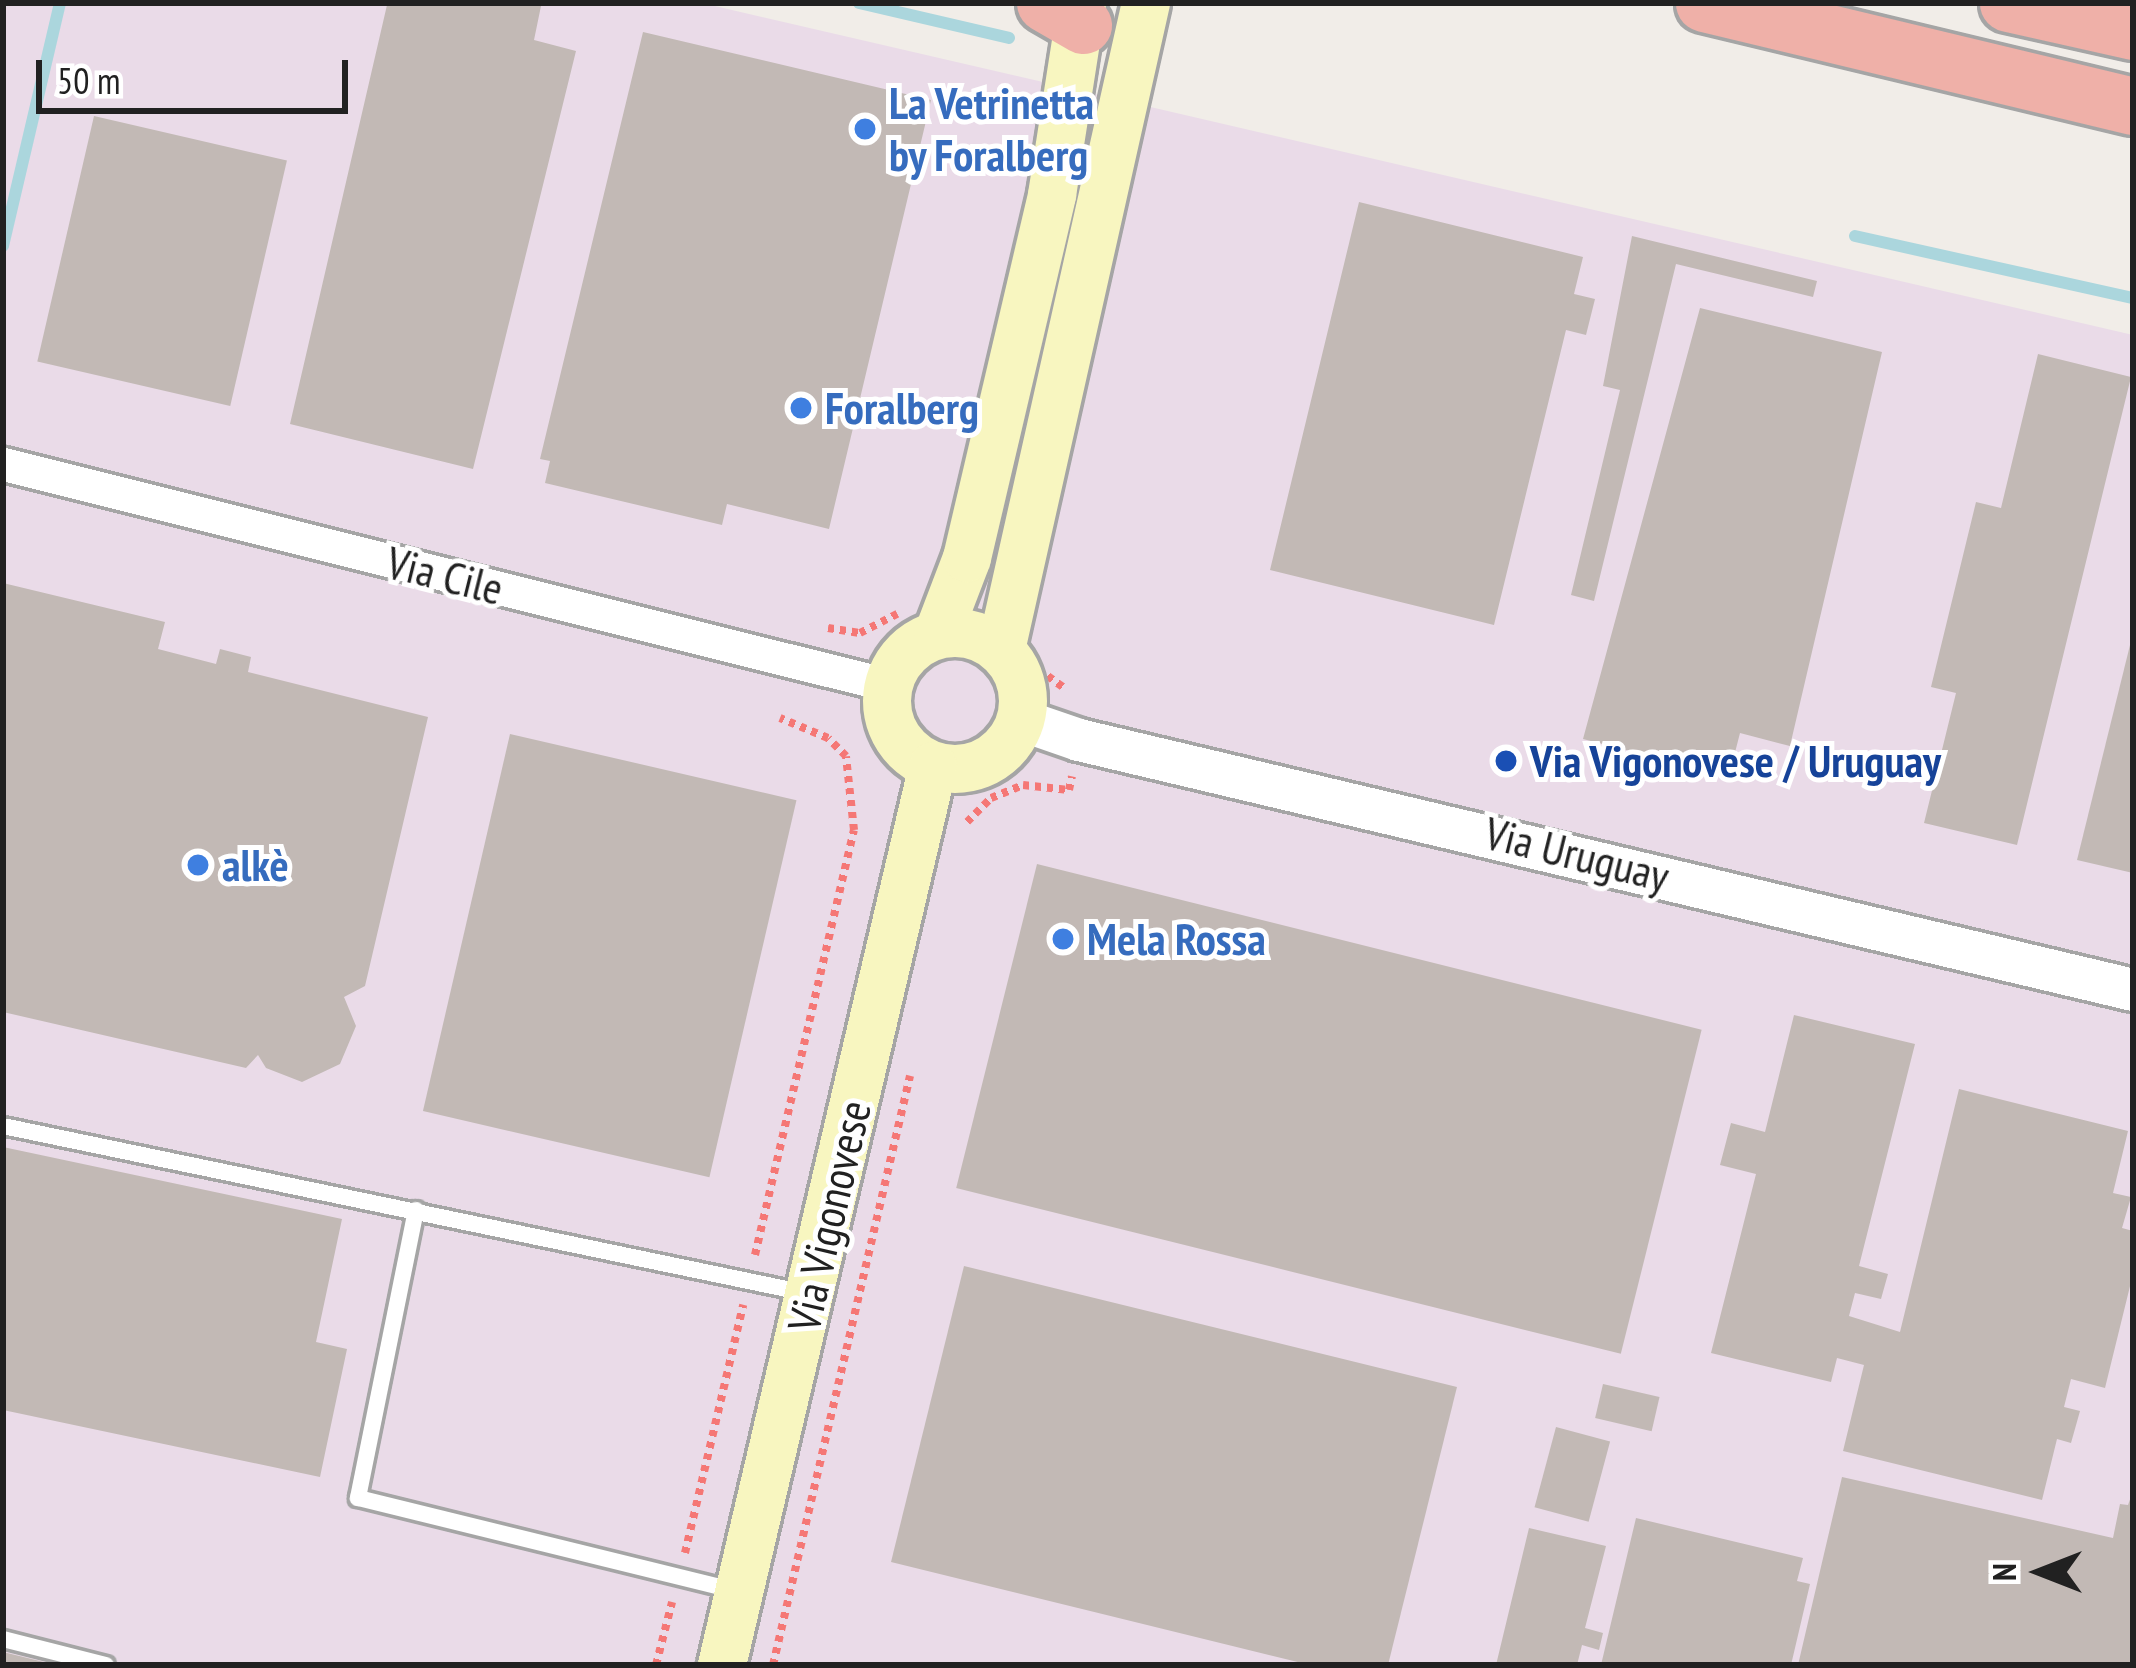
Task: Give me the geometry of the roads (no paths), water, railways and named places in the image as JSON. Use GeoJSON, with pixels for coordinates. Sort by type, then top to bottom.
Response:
{"type":"FeatureCollection","features":[{"type":"Feature","properties":{"kind":"highway"},"geometry":{"type":"LineString","coordinates":[[1704,3],[2133,106]]}},
{"type":"Feature","properties":{"kind":"highway"},"geometry":{"type":"LineString","coordinates":[[2008,3],[2133,31]]}},
{"type":"Feature","properties":{"kind":"main road"},"geometry":{"type":"LineString","coordinates":[[923,618],[975,635],[1001,650],[1021,682],[1021,720],[1012,739],[979,765],[934,766],[902,745],[891,727],[888,685],[923,618],[967,558],[1070,10],[1120,23],[1144,6]]}},
{"type":"Feature","properties":{"kind":"main road"},"geometry":{"type":"LineString","coordinates":[[1001,650],[1144,6]]}},
{"type":"Feature","properties":{"kind":"main road","name":"Via Vigonovese"},"geometry":{"type":"LineString","coordinates":[[722,1665],[934,766]]}},
{"type":"Feature","properties":{"kind":"street","name":"Via Cile"},"geometry":{"type":"LineString","coordinates":[[3,464],[888,685]]}},
{"type":"Feature","properties":{"kind":"street","name":"Via Uruguay"},"geometry":{"type":"LineString","coordinates":[[1021,720],[1079,740],[2133,989]]}},
{"type":"Feature","properties":{"kind":"lane"},"geometry":{"type":"LineString","coordinates":[[3,1126],[812,1295]]}},
{"type":"Feature","properties":{"kind":"lane"},"geometry":{"type":"LineString","coordinates":[[416,1210],[358,1498],[740,1592]]}},
{"type":"Feature","properties":{"kind":"lane"},"geometry":{"type":"LineString","coordinates":[[3,1639],[106,1665]]}},
{"type":"Feature","properties":{"kind":"waterway"},"geometry":{"type":"LineString","coordinates":[[3,246],[60,3]]}},
{"type":"Feature","properties":{"kind":"waterway"},"geometry":{"type":"LineString","coordinates":[[859,3],[1009,38]]}},
{"type":"Feature","properties":{"kind":"waterway"},"geometry":{"type":"LineString","coordinates":[[1855,236],[2133,298]]}},
{"type":"Feature","properties":{"kind":"place","name":"La Vetrinetta by Foralberg"},"geometry":{"type":"Point","coordinates":[865,129]}},
{"type":"Feature","properties":{"kind":"place","name":"Foralberg"},"geometry":{"type":"Point","coordinates":[801,408]}},
{"type":"Feature","properties":{"kind":"place","name":"Via Vigonovese / Uruguay"},"geometry":{"type":"Point","coordinates":[1506,761]}},
{"type":"Feature","properties":{"kind":"place","name":"alkè"},"geometry":{"type":"Point","coordinates":[198,865]}},
{"type":"Feature","properties":{"kind":"place","name":"Mela Rossa"},"geometry":{"type":"Point","coordinates":[1063,939]}}]}
